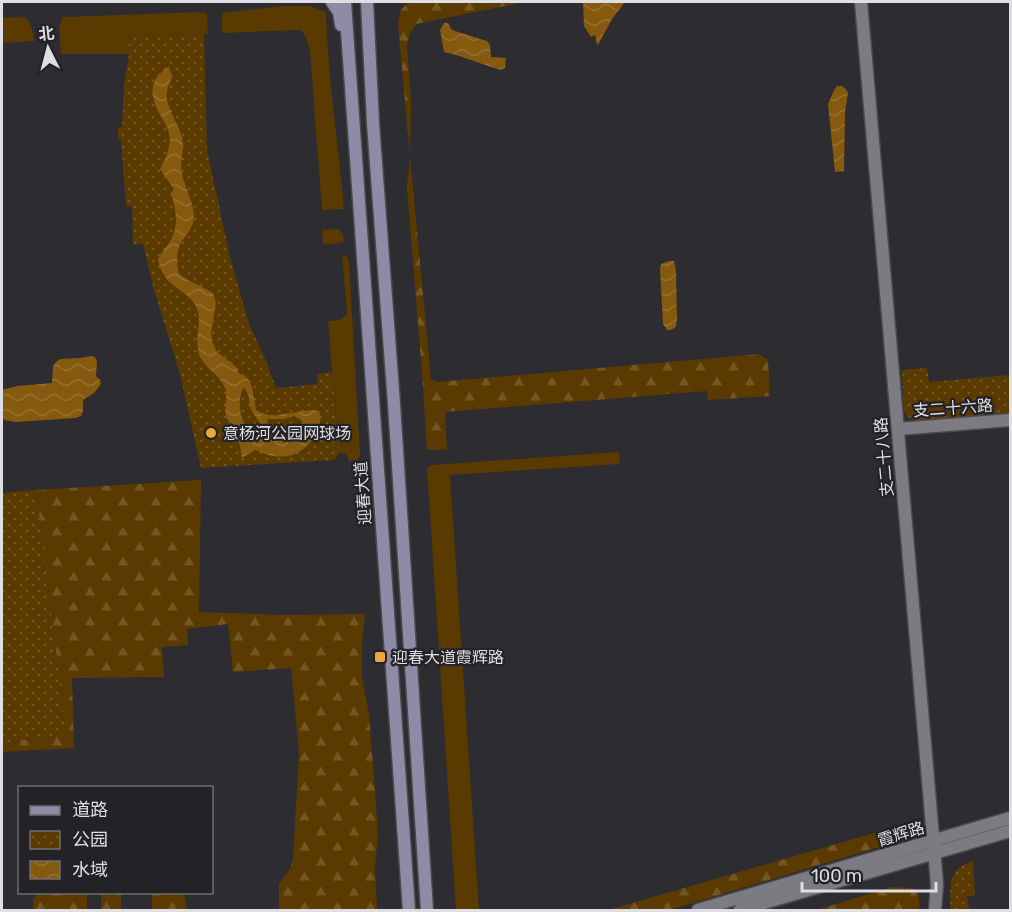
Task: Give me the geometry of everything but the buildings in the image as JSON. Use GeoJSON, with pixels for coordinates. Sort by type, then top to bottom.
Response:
{"type":"FeatureCollection","features":[{"type":"Feature","properties":{"kind":"main road"},"geometry":{"type":"LineString","coordinates":[[332,2],[339,12],[356,138]]}},
{"type":"Feature","properties":{"kind":"main road","name":"迎春大道"},"geometry":{"type":"LineString","coordinates":[[345,2],[408,908]]}},
{"type":"Feature","properties":{"kind":"main road"},"geometry":{"type":"LineString","coordinates":[[367,2],[373,123],[427,907],[408,908]]}},
{"type":"Feature","properties":{"kind":"main road"},"geometry":{"type":"LineString","coordinates":[[373,123],[373,8],[375,2]]}},
{"type":"Feature","properties":{"kind":"main road"},"geometry":{"type":"LineString","coordinates":[[349,53],[369,51]]}},
{"type":"Feature","properties":{"kind":"street","name":"支二十八路"},"geometry":{"type":"LineString","coordinates":[[861,2],[937,884],[935,910]]}},
{"type":"Feature","properties":{"kind":"street","name":"支二十六路"},"geometry":{"type":"LineString","coordinates":[[898,429],[1011,420]]}},
{"type":"Feature","properties":{"kind":"street","name":"霞辉路"},"geometry":{"type":"LineString","coordinates":[[740,910],[934,848],[1011,819]]}},
{"type":"Feature","properties":{"kind":"street","name":"霞辉路"},"geometry":{"type":"LineString","coordinates":[[698,910],[934,848],[1011,831]]}},
{"type":"Feature","properties":{"kind":"green space"},"geometry":{"type":"Polygon","coordinates":[[[408,2],[525,2],[416,24],[407,46],[411,102],[410,156],[398,25],[401,10],[408,2]]]}},
{"type":"Feature","properties":{"kind":"green space"},"geometry":{"type":"Polygon","coordinates":[[[283,6],[310,6],[326,12],[344,209],[322,210],[310,51],[306,37],[301,30],[222,33],[222,13],[283,6]]]}},
{"type":"Feature","properties":{"kind":"green space"},"geometry":{"type":"Polygon","coordinates":[[[202,12],[207,14],[208,34],[128,36],[129,54],[61,54],[59,29],[62,17],[202,12]]]}},
{"type":"Feature","properties":{"kind":"green space"},"geometry":{"type":"Polygon","coordinates":[[[2,18],[27,18],[32,28],[34,41],[2,43],[2,18]]]}},
{"type":"Feature","properties":{"kind":"green space"},"geometry":{"type":"Polygon","coordinates":[[[204,34],[207,150],[230,257],[249,324],[276,388],[318,384],[317,374],[332,372],[339,453],[335,460],[201,468],[180,374],[154,290],[143,244],[133,244],[132,206],[126,206],[118,127],[122,127],[124,86],[129,54],[128,36],[204,34]]]}},
{"type":"Feature","properties":{"kind":"green space"},"geometry":{"type":"Polygon","coordinates":[[[410,156],[431,379],[438,382],[759,354],[768,360],[770,396],[708,400],[707,391],[445,412],[447,450],[427,450],[407,187],[410,156]]]}},
{"type":"Feature","properties":{"kind":"green space"},"geometry":{"type":"Polygon","coordinates":[[[338,229],[343,235],[344,242],[323,245],[322,230],[338,229]]]}},
{"type":"Feature","properties":{"kind":"green space"},"geometry":{"type":"Polygon","coordinates":[[[342,255],[347,257],[349,262],[360,455],[358,460],[348,461],[347,453],[339,453],[328,321],[340,320],[346,316],[342,255]]]}},
{"type":"Feature","properties":{"kind":"green space"},"geometry":{"type":"Polygon","coordinates":[[[927,368],[929,382],[1010,375],[1010,415],[918,422],[908,417],[904,411],[902,370],[927,368]]]}},
{"type":"Feature","properties":{"kind":"green space"},"geometry":{"type":"Polygon","coordinates":[[[619,452],[620,464],[450,475],[479,910],[456,910],[427,468],[432,465],[619,452]]]}},
{"type":"Feature","properties":{"kind":"green space"},"geometry":{"type":"Polygon","coordinates":[[[201,480],[199,612],[283,615],[365,614],[362,678],[369,714],[378,836],[375,867],[377,910],[279,910],[279,884],[291,867],[293,859],[299,752],[291,668],[233,672],[228,624],[187,629],[188,645],[162,647],[164,677],[72,678],[74,748],[2,752],[2,743],[66,734],[36,490],[201,480]]]}},
{"type":"Feature","properties":{"kind":"green space"},"geometry":{"type":"Polygon","coordinates":[[[36,490],[66,734],[2,743],[2,493],[36,490]]]}},
{"type":"Feature","properties":{"kind":"green space"},"geometry":{"type":"Polygon","coordinates":[[[912,822],[903,836],[889,844],[669,910],[608,910],[912,822]]]}},
{"type":"Feature","properties":{"kind":"green space"},"geometry":{"type":"Polygon","coordinates":[[[973,860],[975,896],[967,896],[969,908],[950,910],[953,875],[973,860]]]}},
{"type":"Feature","properties":{"kind":"green space"},"geometry":{"type":"Polygon","coordinates":[[[892,887],[912,888],[919,898],[919,910],[816,910],[892,887]]]}},
{"type":"Feature","properties":{"kind":"green space"},"geometry":{"type":"Polygon","coordinates":[[[38,894],[87,894],[87,910],[33,910],[33,899],[38,894]]]}},
{"type":"Feature","properties":{"kind":"green space"},"geometry":{"type":"Polygon","coordinates":[[[101,894],[121,894],[121,910],[101,910],[101,894]]]}},
{"type":"Feature","properties":{"kind":"green space"},"geometry":{"type":"Polygon","coordinates":[[[152,894],[184,894],[187,910],[152,910],[152,894]]]}},
{"type":"Feature","properties":{"kind":"water"},"geometry":{"type":"Polygon","coordinates":[[[583,2],[625,2],[612,19],[598,45],[595,35],[591,37],[584,26],[583,2]]]}},
{"type":"Feature","properties":{"kind":"water"},"geometry":{"type":"Polygon","coordinates":[[[444,23],[448,23],[455,31],[487,41],[490,45],[491,57],[506,58],[505,68],[500,70],[444,52],[440,30],[444,23]]]}},
{"type":"Feature","properties":{"kind":"water"},"geometry":{"type":"Polygon","coordinates":[[[169,67],[172,78],[168,87],[167,101],[182,138],[181,169],[194,217],[178,250],[179,274],[213,293],[216,303],[211,333],[213,344],[217,352],[250,382],[256,410],[271,415],[319,411],[320,422],[313,439],[304,449],[293,455],[280,457],[255,450],[242,458],[237,434],[227,417],[223,383],[203,362],[198,350],[197,309],[188,296],[170,283],[161,269],[158,259],[169,243],[176,224],[171,193],[174,189],[160,169],[169,147],[170,138],[153,98],[153,86],[163,71],[169,67]],[[243,387],[240,400],[242,417],[250,435],[261,437],[264,435],[260,422],[252,411],[248,393],[243,387]],[[294,416],[270,419],[267,420],[267,424],[277,437],[288,438],[300,433],[299,426],[303,422],[294,416]]]}},
{"type":"Feature","properties":{"kind":"water"},"geometry":{"type":"Polygon","coordinates":[[[837,86],[842,86],[848,93],[845,112],[844,171],[835,172],[828,104],[837,86]]]}},
{"type":"Feature","properties":{"kind":"water"},"geometry":{"type":"Polygon","coordinates":[[[674,261],[676,271],[677,319],[676,327],[667,330],[663,324],[660,269],[661,264],[674,261]]]}},
{"type":"Feature","properties":{"kind":"water"},"geometry":{"type":"Polygon","coordinates":[[[95,357],[97,362],[96,376],[101,384],[94,393],[83,400],[81,416],[16,422],[4,420],[2,390],[17,386],[52,383],[53,366],[60,359],[95,357]]]}},
{"type":"Feature","properties":{"kind":"place","name":"意杨河公园网球场"},"geometry":{"type":"Point","coordinates":[211,433]}},
{"type":"Feature","properties":{"kind":"place","name":"迎春大道霞辉路"},"geometry":{"type":"Point","coordinates":[380,657]}}]}
